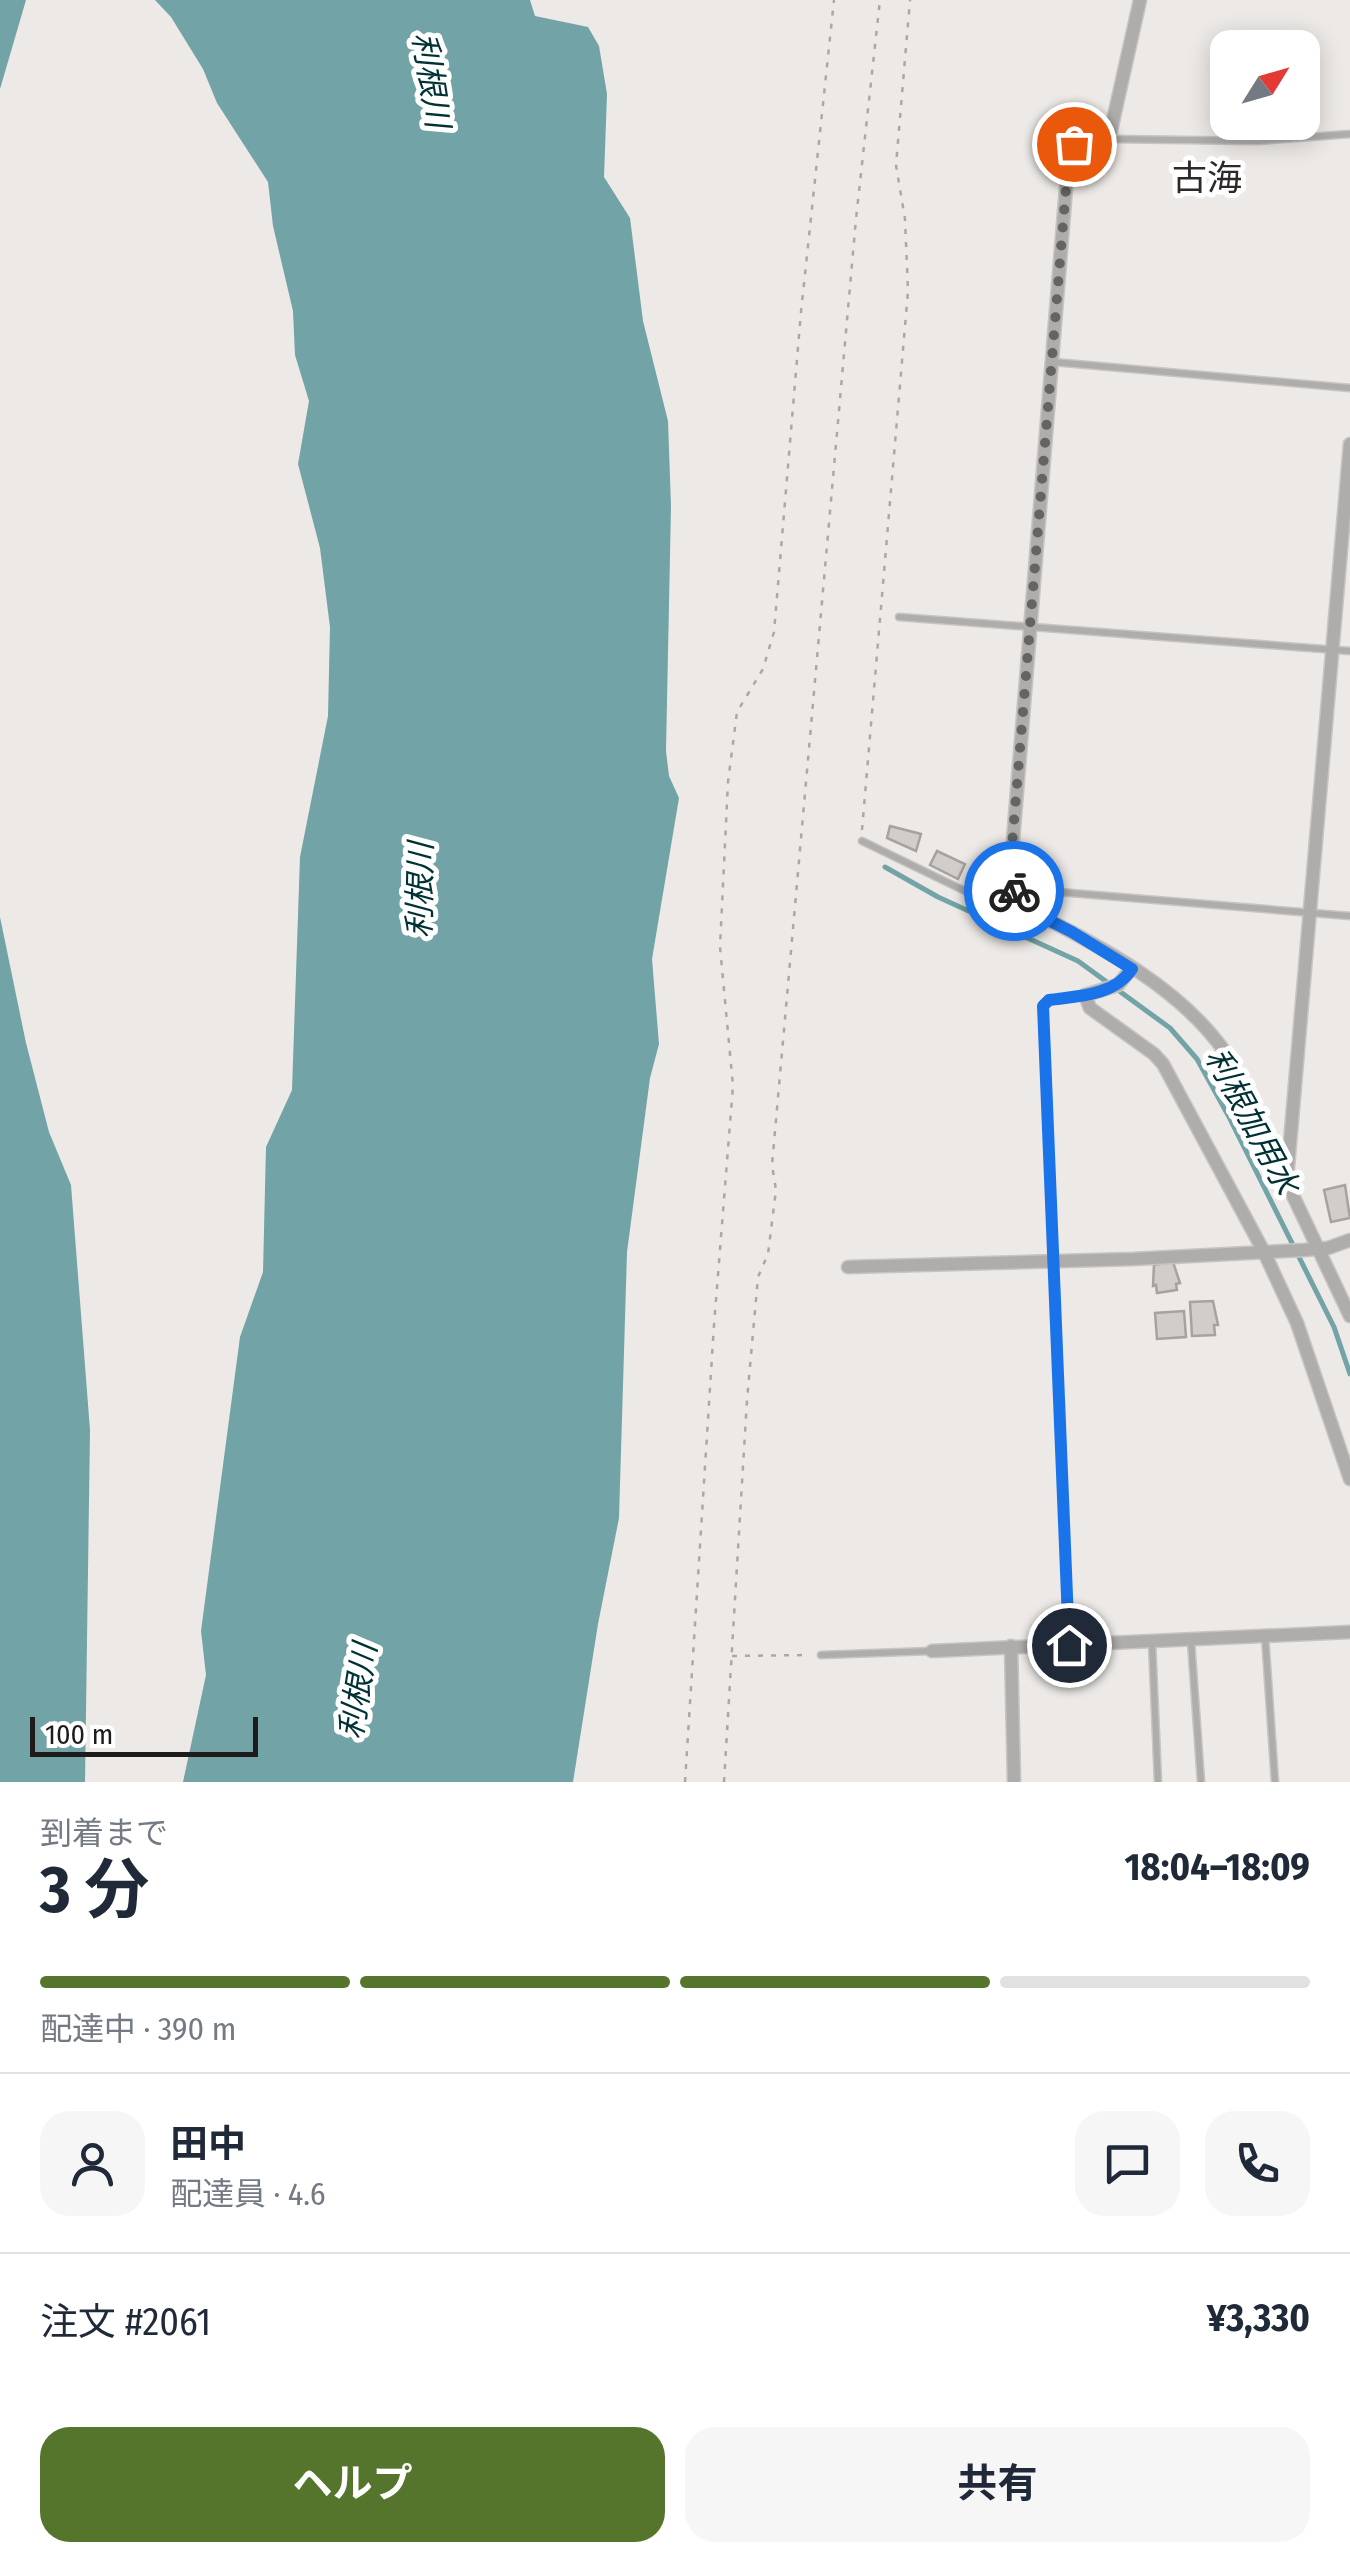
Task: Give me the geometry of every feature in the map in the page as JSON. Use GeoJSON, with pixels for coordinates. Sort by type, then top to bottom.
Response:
{"type":"FeatureCollection","features":[{"type":"Feature","properties":{"kind":"street"},"geometry":{"type":"LineString","coordinates":[[1140,0],[1109,138],[1074,144],[1069,151],[1010,878],[1014,894],[1025,908],[1160,985],[1209,1030],[1225,1052],[1350,1316]]}},
{"type":"Feature","properties":{"kind":"street"},"geometry":{"type":"LineString","coordinates":[[1287,1181],[1350,444]]}},
{"type":"Feature","properties":{"kind":"street"},"geometry":{"type":"LineString","coordinates":[[1132,969],[1118,985],[1085,995],[1095,1014],[1164,1064],[1264,1252],[1297,1323],[1350,1479]]}},
{"type":"Feature","properties":{"kind":"street"},"geometry":{"type":"LineString","coordinates":[[848,1267],[1264,1252],[1318,1248],[1350,1240]]}},
{"type":"Feature","properties":{"kind":"street"},"geometry":{"type":"LineString","coordinates":[[932,1651],[1350,1632]]}},
{"type":"Feature","properties":{"kind":"street"},"geometry":{"type":"LineString","coordinates":[[1011,1646],[1014,1782]]}},
{"type":"Feature","properties":{"kind":"lane"},"geometry":{"type":"LineString","coordinates":[[1109,138],[1257,141],[1350,134]]}},
{"type":"Feature","properties":{"kind":"lane"},"geometry":{"type":"LineString","coordinates":[[1051,362],[1350,388]]}},
{"type":"Feature","properties":{"kind":"lane"},"geometry":{"type":"LineString","coordinates":[[899,618],[1350,651]]}},
{"type":"Feature","properties":{"kind":"lane"},"geometry":{"type":"LineString","coordinates":[[862,842],[998,906],[1025,908]]}},
{"type":"Feature","properties":{"kind":"lane"},"geometry":{"type":"LineString","coordinates":[[1010,878],[1046,891],[1350,916]]}},
{"type":"Feature","properties":{"kind":"lane"},"geometry":{"type":"LineString","coordinates":[[1069,1645],[1043,1006],[1049,1000],[1085,995]]}},
{"type":"Feature","properties":{"kind":"lane"},"geometry":{"type":"LineString","coordinates":[[1265,1636],[1275,1782]]}},
{"type":"Feature","properties":{"kind":"lane"},"geometry":{"type":"LineString","coordinates":[[1191,1640],[1201,1782]]}},
{"type":"Feature","properties":{"kind":"lane"},"geometry":{"type":"LineString","coordinates":[[1152,1641],[1158,1782]]}},
{"type":"Feature","properties":{"kind":"lane"},"geometry":{"type":"LineString","coordinates":[[820,1655],[932,1651]]}},
{"type":"Feature","properties":{"kind":"path"},"geometry":{"type":"LineString","coordinates":[[684,1782],[734,1086],[720,947],[728,782],[738,712],[763,669],[774,632],[800,312],[834,0]]}},
{"type":"Feature","properties":{"kind":"path"},"geometry":{"type":"LineString","coordinates":[[724,1782],[748,1382],[758,1277],[768,1254],[776,1190],[772,1165],[856,219],[880,0]]}},
{"type":"Feature","properties":{"kind":"path"},"geometry":{"type":"LineString","coordinates":[[862,842],[908,291],[905,219],[896,165],[910,0]]}},
{"type":"Feature","properties":{"kind":"path"},"geometry":{"type":"LineString","coordinates":[[731,1656],[820,1655]]}},
{"type":"Feature","properties":{"kind":"water"},"geometry":{"type":"Polygon","coordinates":[[[0,0],[26,0],[0,89],[0,0]]]}},
{"type":"Feature","properties":{"kind":"water","name":"利根川"},"geometry":{"type":"Polygon","coordinates":[[[155,0],[530,0],[535,16],[588,27],[599,46],[607,94],[604,177],[630,218],[643,321],[668,421],[671,506],[666,751],[669,776],[679,798],[652,959],[659,1044],[650,1078],[627,1252],[619,1518],[573,1782],[183,1782],[206,1675],[201,1631],[240,1337],[263,1272],[266,1147],[292,1090],[300,857],[328,716],[330,627],[320,548],[298,464],[309,401],[295,355],[293,311],[273,226],[268,182],[217,103],[203,69],[171,17],[155,0]]]}},
{"type":"Feature","properties":{"kind":"water"},"geometry":{"type":"Polygon","coordinates":[[[0,917],[49,1132],[71,1185],[90,1430],[85,1782],[0,1782],[0,917]]]}},
{"type":"Feature","properties":{"kind":"building"},"geometry":{"type":"Polygon","coordinates":[[[890,826],[921,834],[916,851],[887,838],[890,826]]]}},
{"type":"Feature","properties":{"kind":"building"},"geometry":{"type":"Polygon","coordinates":[[[937,851],[965,864],[958,879],[930,865],[937,851]]]}},
{"type":"Feature","properties":{"kind":"building"},"geometry":{"type":"Polygon","coordinates":[[[1345,1185],[1350,1218],[1331,1222],[1324,1190],[1345,1185]]]}},
{"type":"Feature","properties":{"kind":"building"},"geometry":{"type":"Polygon","coordinates":[[[1173,1262],[1180,1283],[1176,1284],[1177,1290],[1157,1293],[1156,1285],[1153,1286],[1154,1265],[1173,1262]]]}},
{"type":"Feature","properties":{"kind":"building"},"geometry":{"type":"Polygon","coordinates":[[[1213,1301],[1218,1325],[1214,1325],[1215,1335],[1192,1336],[1190,1302],[1213,1301]]]}},
{"type":"Feature","properties":{"kind":"building"},"geometry":{"type":"Polygon","coordinates":[[[1184,1311],[1186,1337],[1157,1339],[1155,1313],[1184,1311]]]}},
{"type":"Feature","properties":{"kind":"waterway","name":"利根加用水"},"geometry":{"type":"LineString","coordinates":[[885,867],[938,897],[1078,961],[1170,1028],[1197,1059],[1228,1115],[1334,1327],[1350,1374]]}},
{"type":"Feature","properties":{"kind":"way so far"},"geometry":{"type":"LineString","coordinates":[[1014,891],[1010,870],[1069,151],[1074,144]]}},
{"type":"Feature","properties":{"kind":"district","name":"古海"},"geometry":{"type":"Point","coordinates":[1207,178]}},
{"type":"Feature","properties":{"kind":"route"},"geometry":{"type":"LineString","coordinates":[[1014,891],[1025,908],[1132,969],[1118,985],[1049,1000],[1043,1006],[1069,1645]]}}]}
